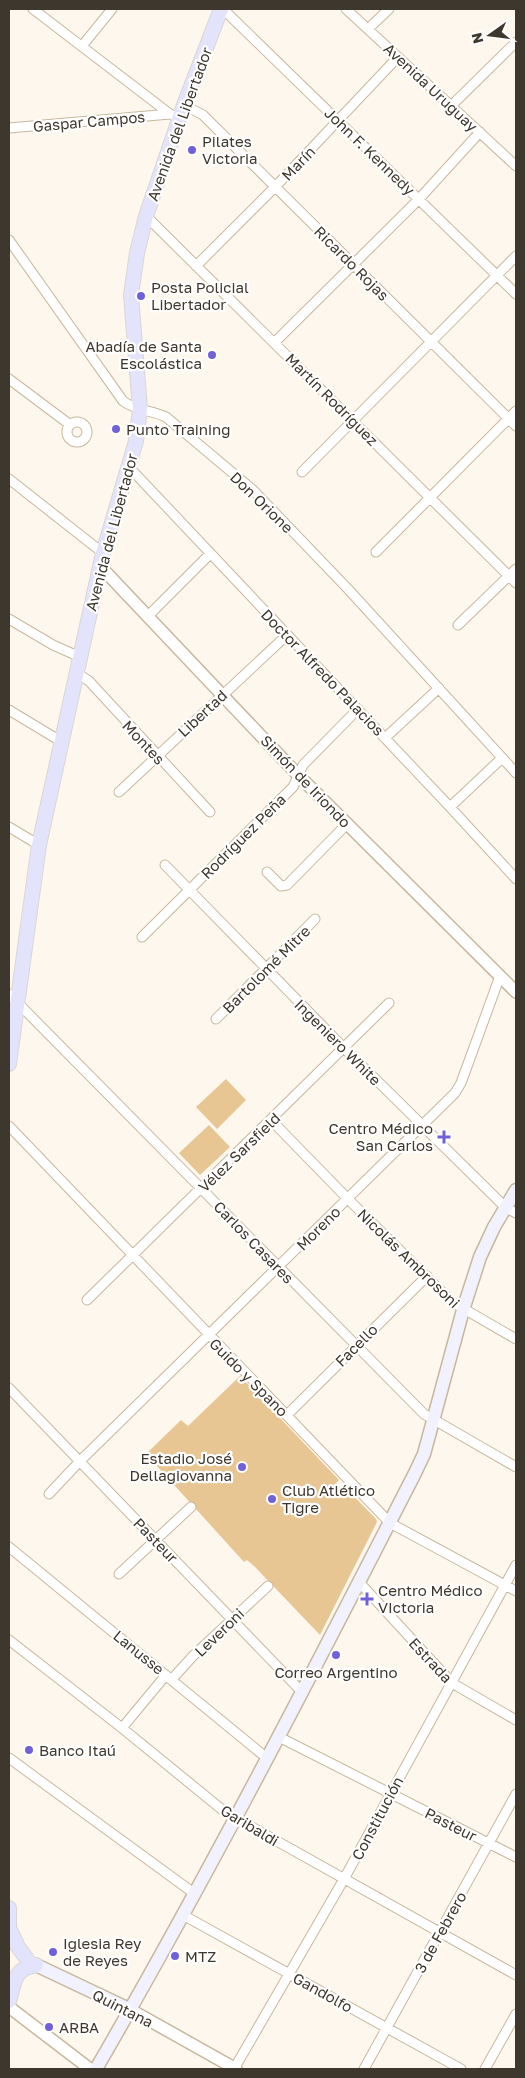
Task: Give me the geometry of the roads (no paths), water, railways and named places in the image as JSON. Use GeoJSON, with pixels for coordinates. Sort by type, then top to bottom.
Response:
{"type":"FeatureCollection","features":[{"type":"Feature","properties":{"kind":"main road","name":"Avenida del Libertador"},"geometry":{"type":"LineString","coordinates":[[9,1064],[12,998],[38,845],[102,559],[136,441],[140,409],[131,295],[134,268],[146,216],[175,116],[184,105],[222,9]]}},
{"type":"Feature","properties":{"kind":"main road"},"geometry":{"type":"LineString","coordinates":[[96,2069],[184,1915],[268,1759],[424,1454],[463,1310],[486,1243],[511,1211],[516,1190]]}},
{"type":"Feature","properties":{"kind":"main road"},"geometry":{"type":"LineString","coordinates":[[9,1908],[9,1937]]}},
{"type":"Feature","properties":{"kind":"main road"},"geometry":{"type":"LineString","coordinates":[[9,1928],[14,1940],[31,1962],[16,1975],[9,2002]]}},
{"type":"Feature","properties":{"kind":"main road","name":"Quintana"},"geometry":{"type":"LineString","coordinates":[[9,1949],[31,1962],[130,2010]]}},
{"type":"Feature","properties":{"kind":"street"},"geometry":{"type":"LineString","coordinates":[[33,9],[175,116]]}},
{"type":"Feature","properties":{"kind":"street"},"geometry":{"type":"LineString","coordinates":[[82,46],[112,9]]}},
{"type":"Feature","properties":{"kind":"street","name":"John F. Kennedy"},"geometry":{"type":"LineString","coordinates":[[222,9],[516,294]]}},
{"type":"Feature","properties":{"kind":"street","name":"Avenida Uruguay"},"geometry":{"type":"LineString","coordinates":[[346,9],[516,166]]}},
{"type":"Feature","properties":{"kind":"street"},"geometry":{"type":"LineString","coordinates":[[368,30],[389,9]]}},
{"type":"Feature","properties":{"kind":"street"},"geometry":{"type":"LineString","coordinates":[[452,106],[516,42]]}},
{"type":"Feature","properties":{"kind":"street","name":"Marín"},"geometry":{"type":"LineString","coordinates":[[196,266],[339,121],[398,57]]}},
{"type":"Feature","properties":{"kind":"street","name":"Ricardo Rojas"},"geometry":{"type":"LineString","coordinates":[[184,105],[203,115],[516,426]]}},
{"type":"Feature","properties":{"kind":"street","name":"Gaspar Campos"},"geometry":{"type":"LineString","coordinates":[[9,128],[175,116]]}},
{"type":"Feature","properties":{"kind":"street"},"geometry":{"type":"LineString","coordinates":[[274,342],[419,199],[480,132]]}},
{"type":"Feature","properties":{"kind":"street","name":"Martín Rodríguez"},"geometry":{"type":"LineString","coordinates":[[146,216],[431,498],[514,576]]}},
{"type":"Feature","properties":{"kind":"street","name":"Don Orione"},"geometry":{"type":"LineString","coordinates":[[10,245],[123,401],[132,408],[157,412],[166,417],[253,490],[348,589],[516,773]]}},
{"type":"Feature","properties":{"kind":"street"},"geometry":{"type":"LineString","coordinates":[[302,472],[516,256]]}},
{"type":"Feature","properties":{"kind":"street"},"geometry":{"type":"LineString","coordinates":[[9,379],[70,424]]}},
{"type":"Feature","properties":{"kind":"street"},"geometry":{"type":"LineString","coordinates":[[376,552],[516,412]]}},
{"type":"Feature","properties":{"kind":"street","name":"Doctor Alfredo Palacios"},"geometry":{"type":"LineString","coordinates":[[128,466],[450,806],[516,879]]}},
{"type":"Feature","properties":{"kind":"street","name":"Simón de Iriondo"},"geometry":{"type":"LineString","coordinates":[[9,479],[102,559],[148,616],[298,775],[516,992]]}},
{"type":"Feature","properties":{"kind":"street"},"geometry":{"type":"LineString","coordinates":[[148,616],[210,554]]}},
{"type":"Feature","properties":{"kind":"street"},"geometry":{"type":"LineString","coordinates":[[458,625],[514,576]]}},
{"type":"Feature","properties":{"kind":"street"},"geometry":{"type":"LineString","coordinates":[[9,619],[53,645],[80,657]]}},
{"type":"Feature","properties":{"kind":"street","name":"Libertad"},"geometry":{"type":"LineString","coordinates":[[119,792],[287,635]]}},
{"type":"Feature","properties":{"kind":"street","name":"Montes"},"geometry":{"type":"LineString","coordinates":[[77,673],[89,681],[210,812]]}},
{"type":"Feature","properties":{"kind":"street"},"geometry":{"type":"LineString","coordinates":[[385,738],[439,688]]}},
{"type":"Feature","properties":{"kind":"street","name":"Rodríguez Peña"},"geometry":{"type":"LineString","coordinates":[[142,936],[293,787],[303,765],[358,709]]}},
{"type":"Feature","properties":{"kind":"street"},"geometry":{"type":"LineString","coordinates":[[9,710],[62,742]]}},
{"type":"Feature","properties":{"kind":"street"},"geometry":{"type":"LineString","coordinates":[[450,806],[502,758]]}},
{"type":"Feature","properties":{"kind":"street"},"geometry":{"type":"LineString","coordinates":[[267,872],[281,886],[287,885],[347,824]]}},
{"type":"Feature","properties":{"kind":"street"},"geometry":{"type":"LineString","coordinates":[[9,826],[38,845]]}},
{"type":"Feature","properties":{"kind":"street","name":"Ingeniero White"},"geometry":{"type":"LineString","coordinates":[[165,865],[344,1048],[511,1211]]}},
{"type":"Feature","properties":{"kind":"street","name":"Bartolomé Mitre"},"geometry":{"type":"LineString","coordinates":[[216,1019],[315,919]]}},
{"type":"Feature","properties":{"kind":"street","name":"Moreno"},"geometry":{"type":"LineString","coordinates":[[49,1494],[80,1461],[455,1093],[461,1083],[500,976]]}},
{"type":"Feature","properties":{"kind":"street","name":"Carlos Casares"},"geometry":{"type":"LineString","coordinates":[[12,998],[202,1188],[356,1346],[433,1420],[516,1466]]}},
{"type":"Feature","properties":{"kind":"street","name":"Vélez Sarsfield"},"geometry":{"type":"LineString","coordinates":[[87,1300],[389,1003]]}},
{"type":"Feature","properties":{"kind":"street","name":"Nicolás Ambrosoni"},"geometry":{"type":"LineString","coordinates":[[272,1120],[348,1199],[452,1302],[516,1339]]}},
{"type":"Feature","properties":{"kind":"street","name":"Guido y Spano"},"geometry":{"type":"LineString","coordinates":[[9,1126],[208,1336],[287,1415],[390,1523],[516,1591]]}},
{"type":"Feature","properties":{"kind":"street","name":"Facello"},"geometry":{"type":"LineString","coordinates":[[287,1415],[426,1276]]}},
{"type":"Feature","properties":{"kind":"street","name":"Pasteur"},"geometry":{"type":"LineString","coordinates":[[9,1388],[302,1692]]}},
{"type":"Feature","properties":{"kind":"street"},"geometry":{"type":"LineString","coordinates":[[119,1574],[191,1507]]}},
{"type":"Feature","properties":{"kind":"street","name":"Lanusse"},"geometry":{"type":"LineString","coordinates":[[9,1547],[268,1759]]}},
{"type":"Feature","properties":{"kind":"street","name":"Constitución"},"geometry":{"type":"LineString","coordinates":[[235,2069],[344,1879],[516,1565]]}},
{"type":"Feature","properties":{"kind":"street","name":"Estrada"},"geometry":{"type":"LineString","coordinates":[[359,1582],[452,1683],[516,1720]]}},
{"type":"Feature","properties":{"kind":"street","name":"Leveroni"},"geometry":{"type":"LineString","coordinates":[[122,1728],[169,1677],[268,1586]]}},
{"type":"Feature","properties":{"kind":"street","name":"Garibaldi"},"geometry":{"type":"LineString","coordinates":[[9,1640],[122,1728],[225,1812],[516,1974]]}},
{"type":"Feature","properties":{"kind":"street","name":"Pasteur"},"geometry":{"type":"LineString","coordinates":[[279,1736],[516,1857]]}},
{"type":"Feature","properties":{"kind":"street"},"geometry":{"type":"LineString","coordinates":[[9,1758],[195,1894]]}},
{"type":"Feature","properties":{"kind":"street","name":"3 de Febrero"},"geometry":{"type":"LineString","coordinates":[[364,2069],[516,1794]]}},
{"type":"Feature","properties":{"kind":"street","name":"Gandolfo"},"geometry":{"type":"LineString","coordinates":[[184,1915],[461,2069]]}},
{"type":"Feature","properties":{"kind":"street"},"geometry":{"type":"LineString","coordinates":[[9,2007],[90,2069]]}},
{"type":"Feature","properties":{"kind":"street","name":"Quintana"},"geometry":{"type":"LineString","coordinates":[[130,2010],[235,2069]]}},
{"type":"Feature","properties":{"kind":"street"},"geometry":{"type":"LineString","coordinates":[[485,2069],[516,2014]]}},
{"type":"Feature","properties":{"kind":"place","name":"Pilates Victoria"},"geometry":{"type":"Point","coordinates":[192,150]}},
{"type":"Feature","properties":{"kind":"place","name":"Posta Policial Libertador"},"geometry":{"type":"Point","coordinates":[141,296]}},
{"type":"Feature","properties":{"kind":"place","name":"Abadía de Santa Escolástica"},"geometry":{"type":"Point","coordinates":[212,355]}},
{"type":"Feature","properties":{"kind":"place","name":"Punto Training"},"geometry":{"type":"Point","coordinates":[116,429]}},
{"type":"Feature","properties":{"kind":"place","name":"Centro Médico San Carlos"},"geometry":{"type":"Point","coordinates":[444,1137]}},
{"type":"Feature","properties":{"kind":"place","name":"Estadio José Dellagiovanna"},"geometry":{"type":"Point","coordinates":[242,1467]}},
{"type":"Feature","properties":{"kind":"place","name":"Club Atlético Tigre"},"geometry":{"type":"Point","coordinates":[272,1499]}},
{"type":"Feature","properties":{"kind":"place","name":"Centro Médico VIctoria"},"geometry":{"type":"Point","coordinates":[367,1599]}},
{"type":"Feature","properties":{"kind":"place","name":"Correo Argentino"},"geometry":{"type":"Point","coordinates":[336,1655]}},
{"type":"Feature","properties":{"kind":"place","name":"Banco Itaú"},"geometry":{"type":"Point","coordinates":[29,1750]}},
{"type":"Feature","properties":{"kind":"place","name":"Iglesia Rey de Reyes"},"geometry":{"type":"Point","coordinates":[53,1952]}},
{"type":"Feature","properties":{"kind":"place","name":"MTZ"},"geometry":{"type":"Point","coordinates":[175,1956]}},
{"type":"Feature","properties":{"kind":"place","name":"ARBA"},"geometry":{"type":"Point","coordinates":[49,2027]}}]}
